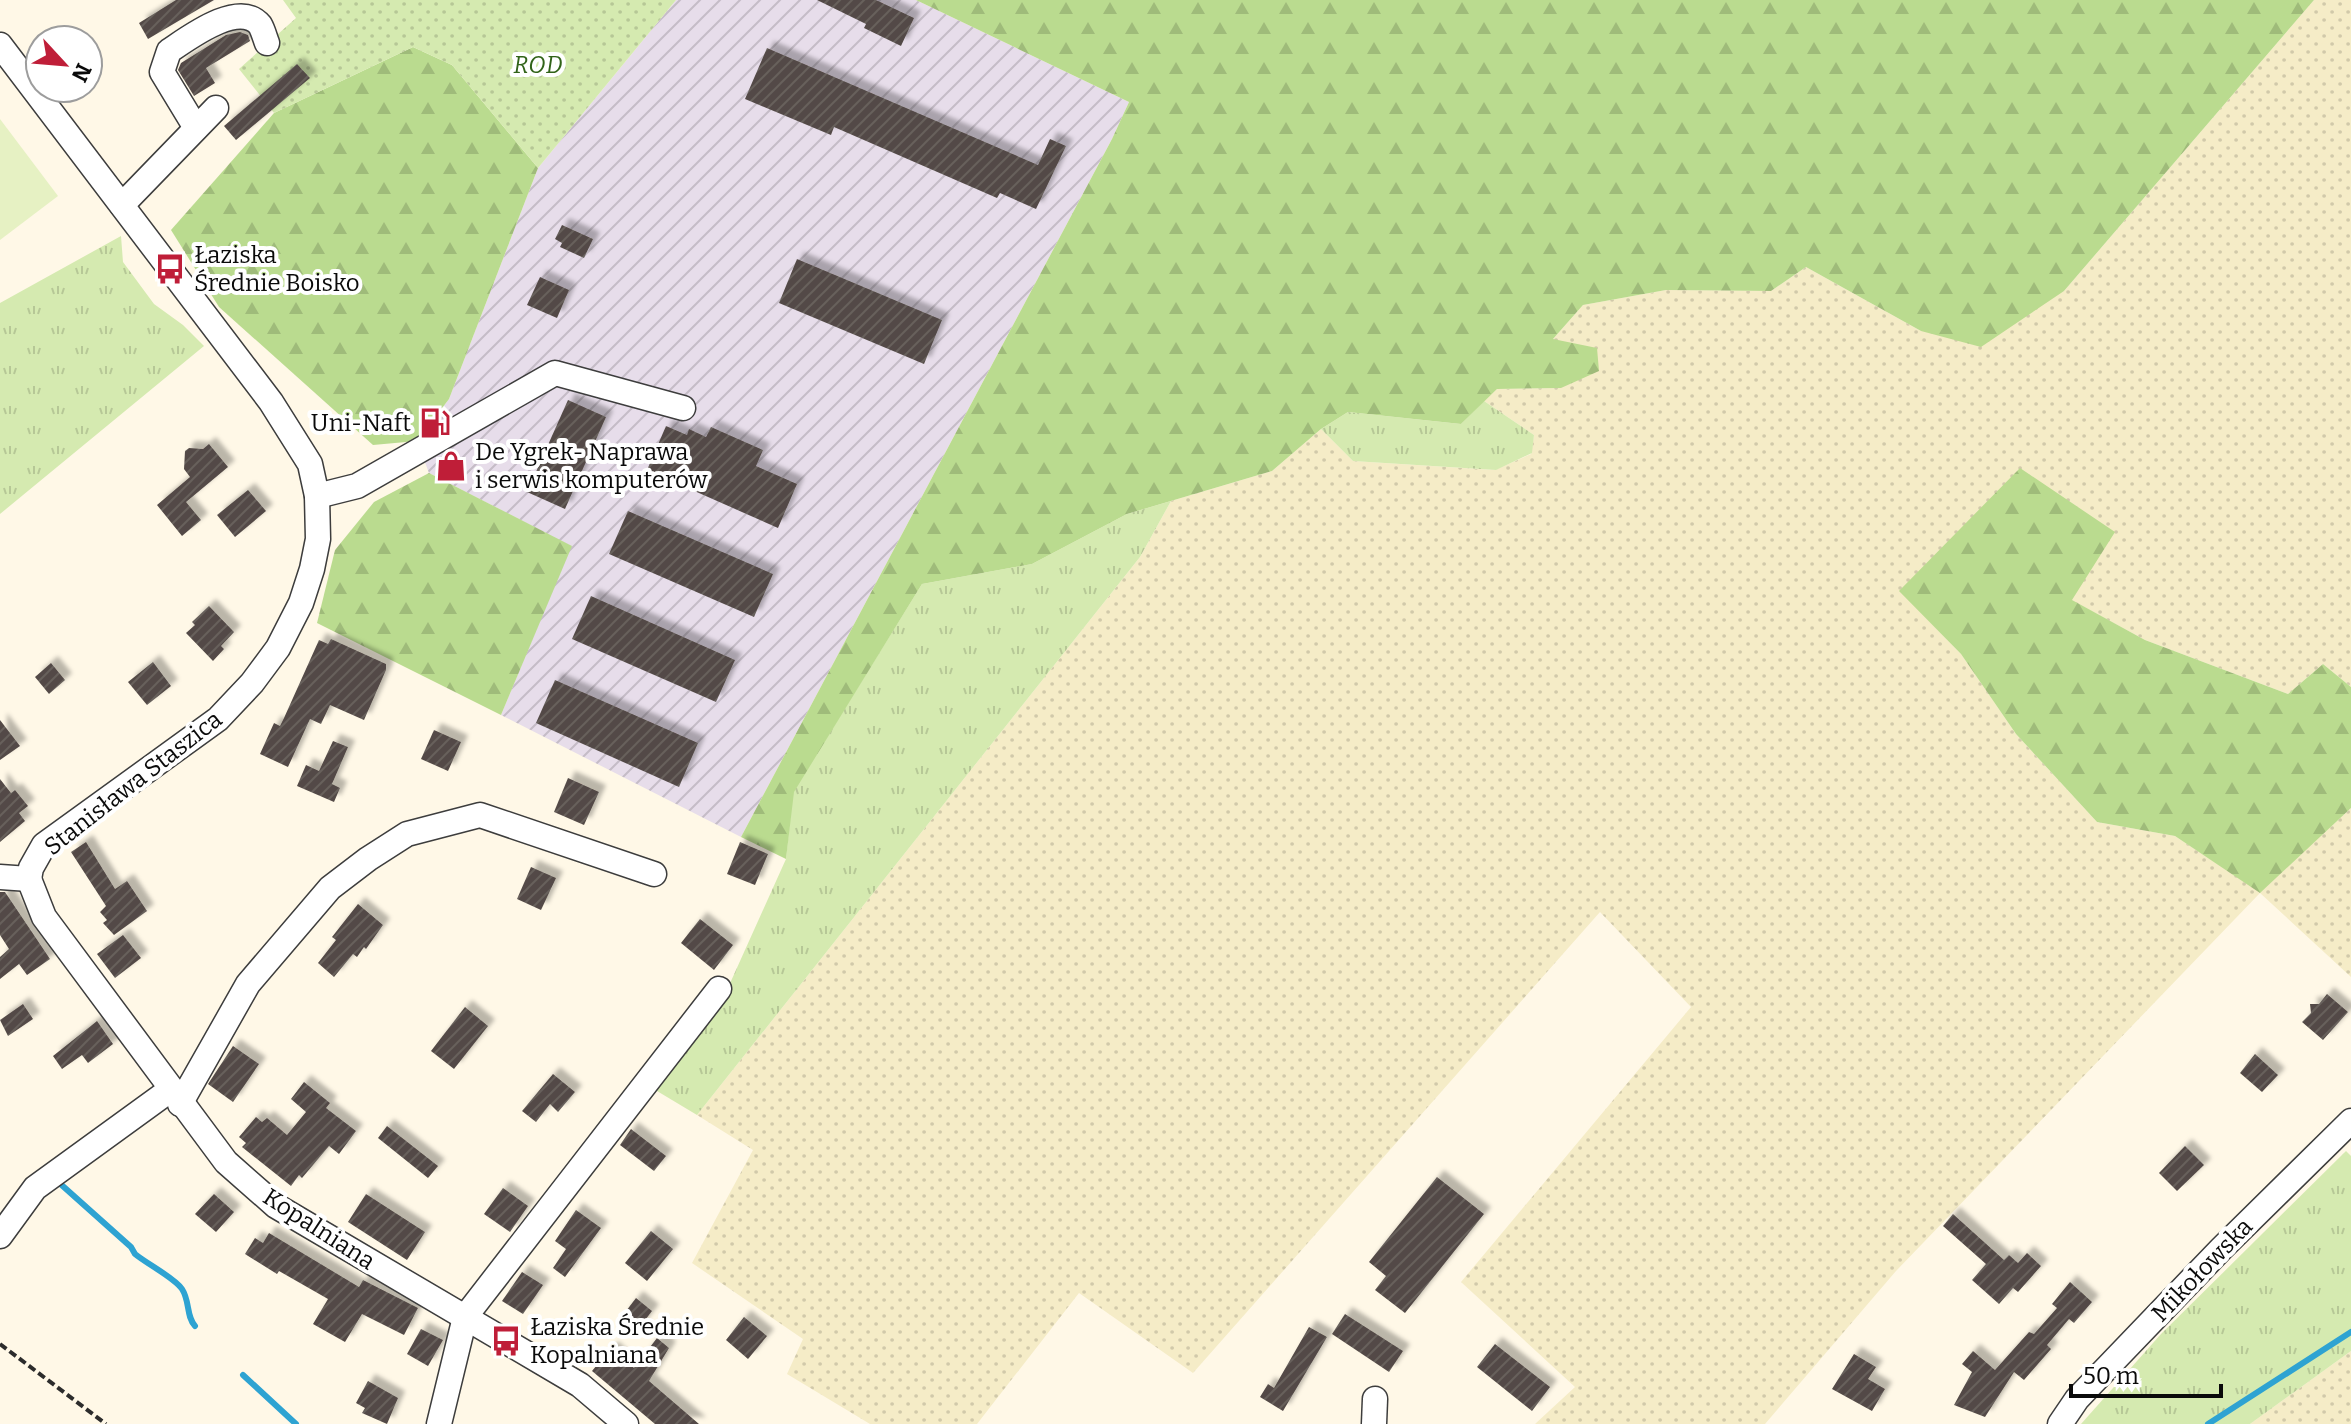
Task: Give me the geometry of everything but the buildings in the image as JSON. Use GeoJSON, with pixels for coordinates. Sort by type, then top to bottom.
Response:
{"type":"FeatureCollection","features":[{"type":"Feature","properties":{"kind":"street"},"geometry":{"type":"LineString","coordinates":[[196,128],[162,72],[169,51],[231,13],[253,19],[260,25],[267,43]]}},
{"type":"Feature","properties":{"kind":"street","name":"Stanisława Staszica"},"geometry":{"type":"LineString","coordinates":[[0,45],[271,402],[310,464],[317,496],[318,539],[301,603],[278,648],[252,683],[218,719],[44,845],[31,868],[29,879]]}},
{"type":"Feature","properties":{"kind":"street"},"geometry":{"type":"LineString","coordinates":[[122,205],[216,108]]}},
{"type":"Feature","properties":{"kind":"street"},"geometry":{"type":"LineString","coordinates":[[317,496],[357,486],[555,373],[683,408]]}},
{"type":"Feature","properties":{"kind":"street"},"geometry":{"type":"LineString","coordinates":[[0,1236],[35,1188],[175,1097],[248,984],[330,888],[407,834],[480,815],[654,874]]}},
{"type":"Feature","properties":{"kind":"street"},"geometry":{"type":"LineString","coordinates":[[0,877],[29,879]]}},
{"type":"Feature","properties":{"kind":"street","name":"Kopalniana"},"geometry":{"type":"LineString","coordinates":[[29,879],[44,917],[226,1162],[276,1206],[580,1385],[626,1424]]}},
{"type":"Feature","properties":{"kind":"street"},"geometry":{"type":"LineString","coordinates":[[439,1424],[465,1317],[719,989]]}},
{"type":"Feature","properties":{"kind":"street","name":"Mikołowska"},"geometry":{"type":"LineString","coordinates":[[2060,1424],[2087,1388],[2221,1249],[2351,1121]]}},
{"type":"Feature","properties":{"kind":"street"},"geometry":{"type":"LineString","coordinates":[[1374,1424],[1375,1399]]}},
{"type":"Feature","properties":{"kind":"path"},"geometry":{"type":"LineString","coordinates":[[0,1344],[106,1424]]}},
{"type":"Feature","properties":{"kind":"shaded area"},"geometry":{"type":"Polygon","coordinates":[[[676,0],[916,0],[1129,102],[741,837],[501,715],[571,546],[429,473],[417,441],[449,399],[538,168],[676,0]]]}},
{"type":"Feature","properties":{"kind":"shaded area"},"geometry":{"type":"Polygon","coordinates":[[[2314,0],[2351,0],[2351,687],[2323,664],[2288,694],[2145,640],[2071,600],[1900,591],[1961,654],[2016,734],[2097,822],[2175,836],[2260,892],[2351,808],[2351,977],[2260,893],[1896,1271],[1765,1424],[1535,1424],[1575,1387],[1461,1282],[1691,1007],[1600,912],[1193,1373],[1079,1293],[977,1424],[870,1424],[787,1374],[803,1339],[692,1263],[753,1150],[697,1115],[1140,557],[1171,501],[1272,471],[1321,429],[1353,461],[1495,470],[1531,454],[1534,435],[1484,401],[1497,389],[1561,388],[1553,339],[1583,305],[1666,290],[1771,291],[1806,267],[1921,331],[2064,291],[2314,0]]]}},
{"type":"Feature","properties":{"kind":"shaded area"},"geometry":{"type":"Polygon","coordinates":[[[2351,1351],[2351,1424],[2250,1424],[2351,1351]]]}},
{"type":"Feature","properties":{"kind":"green space","name":"ROD"},"geometry":{"type":"Polygon","coordinates":[[[283,0],[676,0],[538,168],[452,65],[413,47],[274,113],[239,69],[296,18],[283,0]]]}},
{"type":"Feature","properties":{"kind":"green space"},"geometry":{"type":"Polygon","coordinates":[[[916,0],[2314,0],[2064,291],[1981,347],[1921,331],[1806,267],[1771,291],[1666,290],[1583,305],[1553,339],[1597,348],[1599,371],[1561,388],[1497,389],[1461,424],[1348,412],[1321,429],[1272,471],[1127,514],[1032,564],[922,584],[794,792],[786,859],[741,837],[1129,102],[916,0]]]}},
{"type":"Feature","properties":{"kind":"green space"},"geometry":{"type":"Polygon","coordinates":[[[413,47],[452,65],[538,168],[449,399],[417,441],[373,445],[219,307],[171,230],[274,113],[413,47]]]}},
{"type":"Feature","properties":{"kind":"green space"},"geometry":{"type":"Polygon","coordinates":[[[0,119],[58,196],[0,240],[0,119]]]}},
{"type":"Feature","properties":{"kind":"green space"},"geometry":{"type":"Polygon","coordinates":[[[121,236],[123,262],[154,304],[183,325],[204,346],[0,514],[0,303],[121,236]]]}},
{"type":"Feature","properties":{"kind":"green space"},"geometry":{"type":"Polygon","coordinates":[[[1484,401],[1534,435],[1532,453],[1496,470],[1353,461],[1321,429],[1348,412],[1461,424],[1484,401]]]}},
{"type":"Feature","properties":{"kind":"green space"},"geometry":{"type":"Polygon","coordinates":[[[2020,468],[2115,532],[2072,600],[2145,640],[2288,694],[2323,664],[2351,687],[2351,808],[2260,893],[2175,836],[2097,822],[2016,734],[1961,654],[1899,591],[2020,468]]]}},
{"type":"Feature","properties":{"kind":"green space"},"geometry":{"type":"Polygon","coordinates":[[[429,473],[572,546],[501,715],[317,623],[335,550],[374,502],[429,473]]]}},
{"type":"Feature","properties":{"kind":"green space"},"geometry":{"type":"Polygon","coordinates":[[[1171,501],[1140,557],[697,1115],[652,1088],[718,1010],[786,859],[793,792],[922,584],[1032,564],[1127,514],[1171,501]]]}},
{"type":"Feature","properties":{"kind":"green space"},"geometry":{"type":"Polygon","coordinates":[[[2346,1151],[2351,1156],[2351,1351],[2250,1424],[2081,1424],[2161,1334],[2346,1151]]]}},
{"type":"Feature","properties":{"kind":"waterway"},"geometry":{"type":"LineString","coordinates":[[56,1180],[135,1254],[178,1285],[195,1326]]}},
{"type":"Feature","properties":{"kind":"waterway"},"geometry":{"type":"LineString","coordinates":[[2208,1424],[2351,1332]]}},
{"type":"Feature","properties":{"kind":"waterway"},"geometry":{"type":"LineString","coordinates":[[243,1375],[296,1424]]}},
{"type":"Feature","properties":{"kind":"place","name":"Łaziska Średnie Boisko"},"geometry":{"type":"Point","coordinates":[170,269]}},
{"type":"Feature","properties":{"kind":"place","name":"Uni-Naft"},"geometry":{"type":"Point","coordinates":[435,423]}},
{"type":"Feature","properties":{"kind":"place","name":"De Ygrek- Naprawa i serwis komputerów"},"geometry":{"type":"Point","coordinates":[451,466]}},
{"type":"Feature","properties":{"kind":"place","name":"Łaziska Średnie Kopalniana"},"geometry":{"type":"Point","coordinates":[506,1341]}}]}
